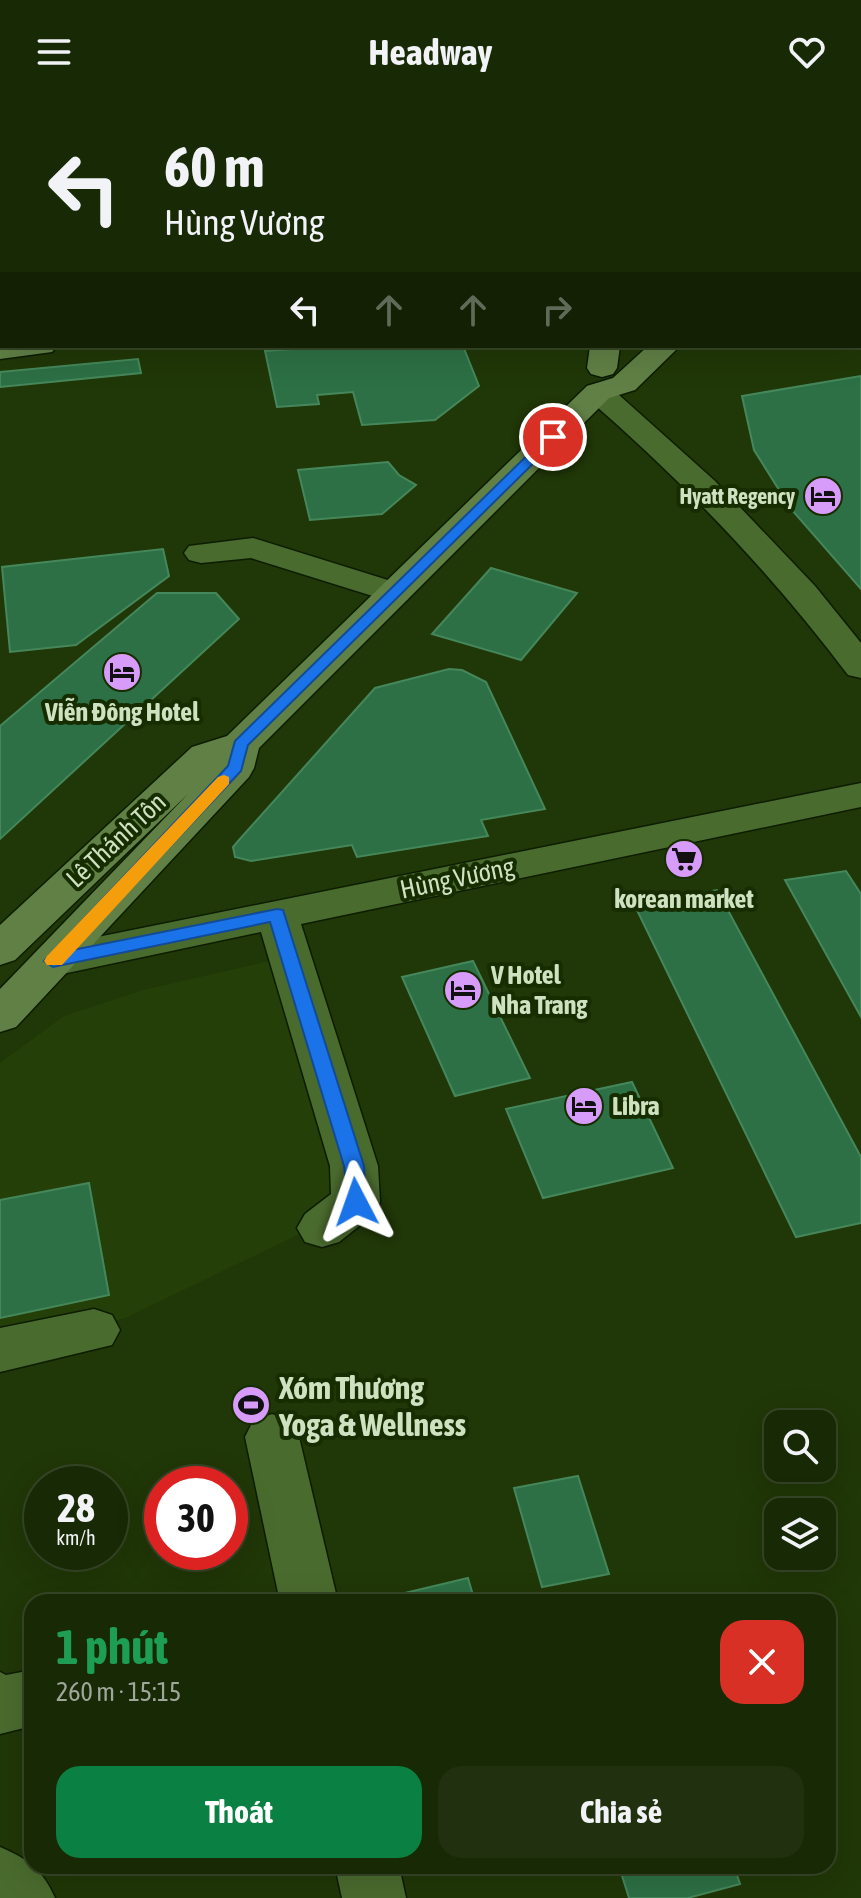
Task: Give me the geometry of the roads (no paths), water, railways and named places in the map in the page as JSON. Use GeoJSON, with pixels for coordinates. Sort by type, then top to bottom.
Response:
{"type":"FeatureCollection","features":[{"type":"Feature","properties":{"kind":"main road"},"geometry":{"type":"LineString","coordinates":[[0,350],[21,348]]}},
{"type":"Feature","properties":{"kind":"main road","name":"Lê Thánh Tôn"},"geometry":{"type":"LineString","coordinates":[[0,950],[206,755],[241,744],[395,593],[622,348]]}},
{"type":"Feature","properties":{"kind":"main road","name":"Lê Thánh Tôn"},"geometry":{"type":"LineString","coordinates":[[602,369],[624,384],[663,348]]}},
{"type":"Feature","properties":{"kind":"main road","name":"Lê Thánh Tôn"},"geometry":{"type":"LineString","coordinates":[[0,1016],[235,768],[241,744]]}},
{"type":"Feature","properties":{"kind":"main road"},"geometry":{"type":"LineString","coordinates":[[0,970],[53,961]]}},
{"type":"Feature","properties":{"kind":"street"},"geometry":{"type":"LineString","coordinates":[[602,369],[651,438],[817,607],[861,667]]}},
{"type":"Feature","properties":{"kind":"street"},"geometry":{"type":"LineString","coordinates":[[201,553],[253,548],[395,593]]}},
{"type":"Feature","properties":{"kind":"street","name":"Hùng Vương"},"geometry":{"type":"LineString","coordinates":[[53,961],[861,795]]}},
{"type":"Feature","properties":{"kind":"street"},"geometry":{"type":"LineString","coordinates":[[277,914],[354,1166],[356,1202],[322,1228]]}},
{"type":"Feature","properties":{"kind":"street"},"geometry":{"type":"LineString","coordinates":[[0,1350],[94,1330]]}},
{"type":"Feature","properties":{"kind":"street"},"geometry":{"type":"LineString","coordinates":[[272,1437],[307,1594]]}},
{"type":"Feature","properties":{"kind":"street"},"geometry":{"type":"LineString","coordinates":[[0,1701],[0,1705],[24,1700]]}},
{"type":"Feature","properties":{"kind":"street"},"geometry":{"type":"LineString","coordinates":[[369,1874],[374,1898]]}},
{"type":"Feature","properties":{"kind":"street"},"geometry":{"type":"LineString","coordinates":[[0,1879],[23,1898]]}},
{"type":"Feature","properties":{"kind":"place","name":"Hyatt Regency"},"geometry":{"type":"Point","coordinates":[823,496]}},
{"type":"Feature","properties":{"kind":"place","name":"Viễn Đông Hotel"},"geometry":{"type":"Point","coordinates":[122,672]}},
{"type":"Feature","properties":{"kind":"place","name":"korean market"},"geometry":{"type":"Point","coordinates":[684,859]}},
{"type":"Feature","properties":{"kind":"place","name":"V Hotel Nha Trang"},"geometry":{"type":"Point","coordinates":[463,990]}},
{"type":"Feature","properties":{"kind":"place","name":"Libra"},"geometry":{"type":"Point","coordinates":[584,1106]}},
{"type":"Feature","properties":{"kind":"place","name":"Xóm Thương Yoga & Wellness"},"geometry":{"type":"Point","coordinates":[251,1405]}}]}
